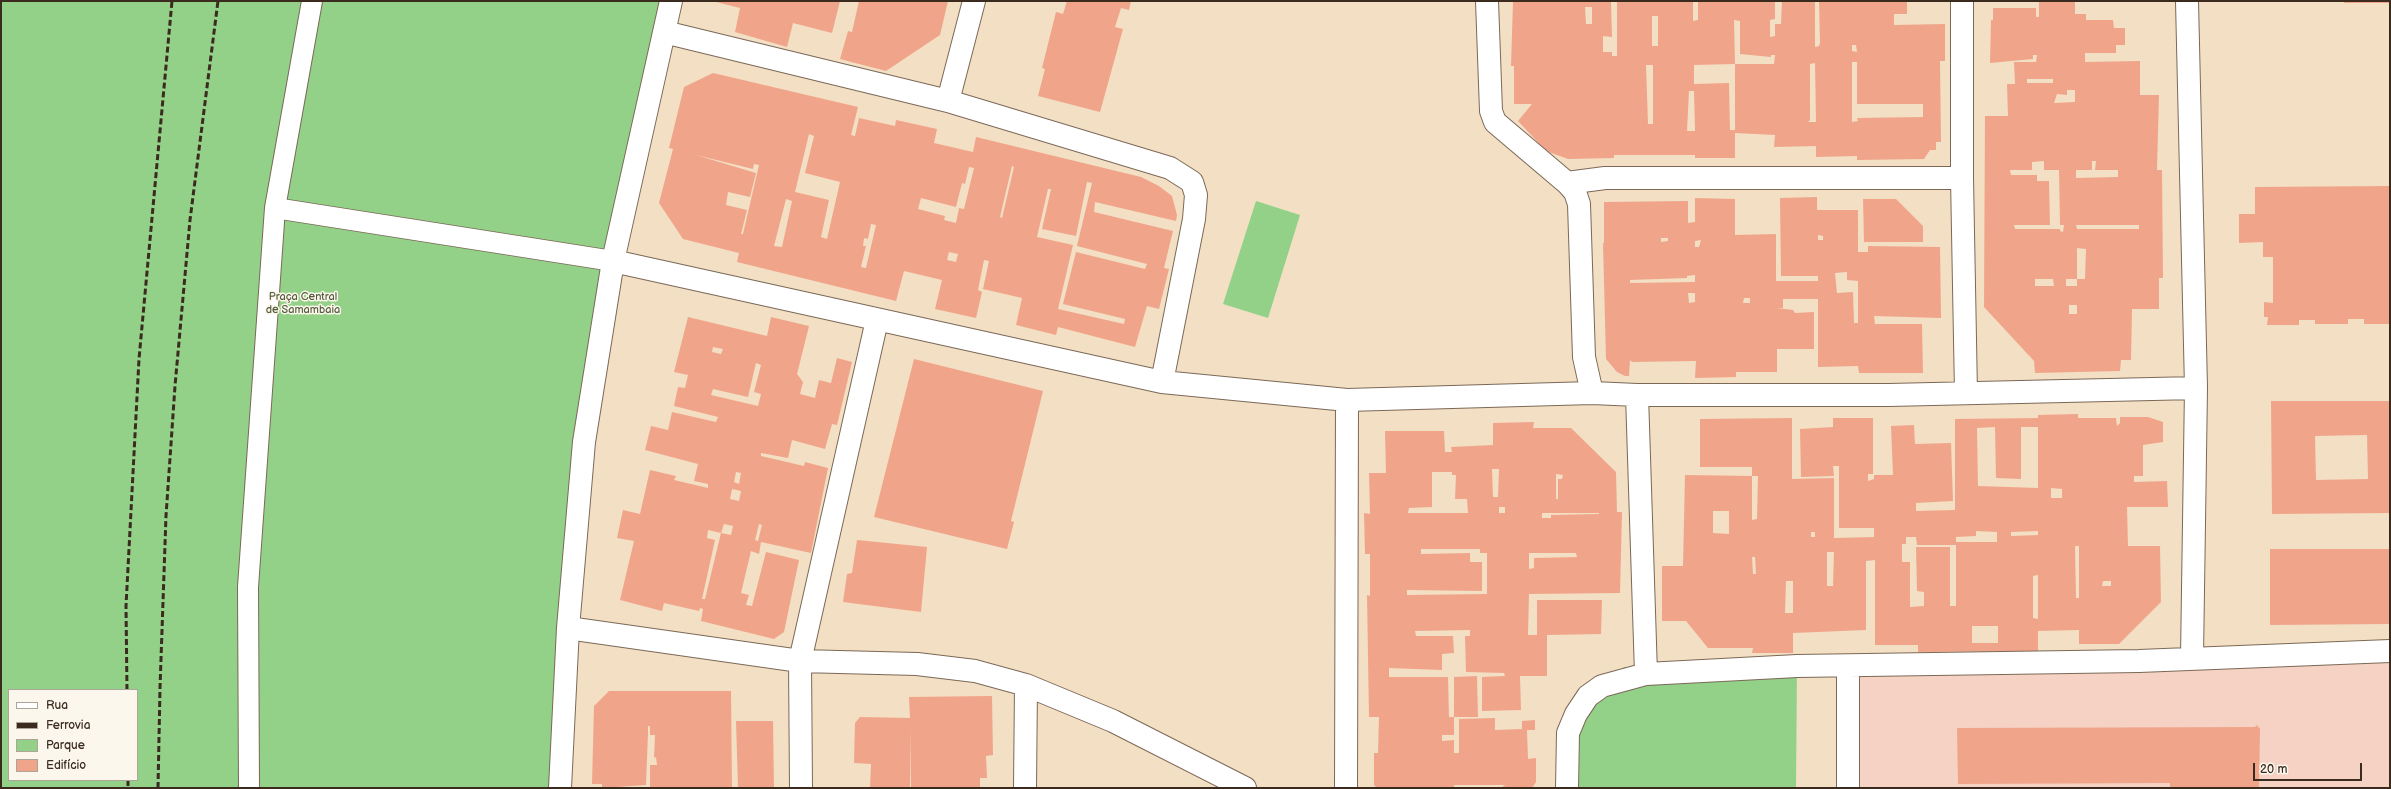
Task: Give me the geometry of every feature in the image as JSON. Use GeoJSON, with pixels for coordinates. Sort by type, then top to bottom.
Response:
{"type":"FeatureCollection","features":[{"type":"Feature","properties":{"kind":"street"},"geometry":{"type":"LineString","coordinates":[[560,788],[568,628],[584,442],[613,261],[671,1]]}},
{"type":"Feature","properties":{"kind":"street"},"geometry":{"type":"LineString","coordinates":[[948,101],[974,1]]}},
{"type":"Feature","properties":{"kind":"street"},"geometry":{"type":"LineString","coordinates":[[1487,1],[1491,111],[1495,122],[1567,183],[1574,192],[1579,204],[1584,357],[1592,393]]}},
{"type":"Feature","properties":{"kind":"street"},"geometry":{"type":"LineString","coordinates":[[1962,1],[1962,178],[1966,393]]}},
{"type":"Feature","properties":{"kind":"street"},"geometry":{"type":"LineString","coordinates":[[2186,1],[2196,388],[2192,657]]}},
{"type":"Feature","properties":{"kind":"street"},"geometry":{"type":"LineString","coordinates":[[664,32],[948,101],[1170,168],[1192,182],[1196,195],[1194,219],[1162,382]]}},
{"type":"Feature","properties":{"kind":"street"},"geometry":{"type":"LineString","coordinates":[[1567,183],[1605,178],[1962,178]]}},
{"type":"Feature","properties":{"kind":"street"},"geometry":{"type":"LineString","coordinates":[[613,261],[1162,382],[1347,400],[1592,393],[1636,395],[1966,393],[2196,388]]}},
{"type":"Feature","properties":{"kind":"street"},"geometry":{"type":"LineString","coordinates":[[801,788],[800,661],[877,320]]}},
{"type":"Feature","properties":{"kind":"street"},"geometry":{"type":"LineString","coordinates":[[1636,395],[1646,674]]}},
{"type":"Feature","properties":{"kind":"street"},"geometry":{"type":"LineString","coordinates":[[1346,788],[1347,400]]}},
{"type":"Feature","properties":{"kind":"street"},"geometry":{"type":"LineString","coordinates":[[568,628],[800,661],[918,664],[974,671],[1026,685],[1114,721],[1245,788]]}},
{"type":"Feature","properties":{"kind":"street"},"geometry":{"type":"LineString","coordinates":[[1567,788],[1568,733],[1576,714],[1588,696],[1602,686],[1646,674],[1797,666],[1848,667],[2139,661],[2192,657],[2390,651]]}},
{"type":"Feature","properties":{"kind":"street"},"geometry":{"type":"LineString","coordinates":[[1848,667],[1848,788]]}},
{"type":"Feature","properties":{"kind":"street"},"geometry":{"type":"LineString","coordinates":[[1025,788],[1026,685]]}},
{"type":"Feature","properties":{"kind":"lane"},"geometry":{"type":"LineString","coordinates":[[249,788],[248,587],[276,208],[312,1]]}},
{"type":"Feature","properties":{"kind":"lane"},"geometry":{"type":"LineString","coordinates":[[276,208],[613,261]]}},
{"type":"Feature","properties":{"kind":"shaded area"},"geometry":{"type":"Polygon","coordinates":[[[2390,651],[2390,788],[1848,788],[1848,667],[2390,651]]]}},
{"type":"Feature","properties":{"kind":"green space","name":"Praça Central de Samambaia"},"geometry":{"type":"Polygon","coordinates":[[[1,1],[661,1],[611,260],[560,788],[1,788],[1,1]]]}},
{"type":"Feature","properties":{"kind":"green space"},"geometry":{"type":"Polygon","coordinates":[[[1256,201],[1300,215],[1268,318],[1223,304],[1256,201]]]}},
{"type":"Feature","properties":{"kind":"green space"},"geometry":{"type":"Polygon","coordinates":[[[1797,666],[1796,788],[1567,788],[1568,733],[1602,686],[1624,667],[1674,672],[1797,666]]]}},
{"type":"Feature","properties":{"kind":"building"},"geometry":{"type":"Polygon","coordinates":[[[712,1],[840,1],[832,33],[793,23],[787,47],[735,32],[740,8],[712,1]]]}},
{"type":"Feature","properties":{"kind":"building"},"geometry":{"type":"Polygon","coordinates":[[[859,1],[948,1],[940,35],[886,71],[840,59],[848,31],[852,32],[859,1]]]}},
{"type":"Feature","properties":{"kind":"building"},"geometry":{"type":"Polygon","coordinates":[[[1067,1],[1131,1],[1129,10],[1121,8],[1115,27],[1123,29],[1100,112],[1038,96],[1045,69],[1042,68],[1056,12],[1063,14],[1067,1]]]}},
{"type":"Feature","properties":{"kind":"building"},"geometry":{"type":"Polygon","coordinates":[[[1513,1],[1611,1],[1612,37],[1603,36],[1603,52],[1612,52],[1612,56],[1617,56],[1617,1],[1693,1],[1693,21],[1698,20],[1698,1],[1775,1],[1775,19],[1770,20],[1770,37],[1775,36],[1775,24],[1781,24],[1782,1],[1815,1],[1815,47],[1819,46],[1820,43],[1819,1],[1907,1],[1907,14],[1894,14],[1894,25],[1945,24],[1945,61],[1940,61],[1941,142],[1936,142],[1936,150],[1930,150],[1924,159],[1857,160],[1857,156],[1816,157],[1816,146],[1774,147],[1775,135],[1735,133],[1735,158],[1695,158],[1695,155],[1614,155],[1614,158],[1568,159],[1546,151],[1518,121],[1532,104],[1514,104],[1514,66],[1511,66],[1513,1]],[[1585,7],[1586,24],[1592,24],[1592,7],[1585,7]],[[1652,16],[1652,46],[1658,46],[1658,16],[1652,16]],[[1734,20],[1735,64],[1774,64],[1775,55],[1771,55],[1771,57],[1740,54],[1740,21],[1734,20]],[[1852,45],[1852,51],[1857,52],[1856,45],[1852,45]],[[1852,62],[1852,122],[1858,121],[1857,118],[1923,117],[1923,104],[1857,104],[1857,62],[1852,62]],[[1815,63],[1810,64],[1810,120],[1808,122],[1816,122],[1815,63]],[[1735,64],[1694,65],[1694,84],[1729,83],[1730,130],[1735,130],[1735,64]],[[1646,65],[1648,124],[1653,124],[1653,65],[1646,65]],[[1689,91],[1687,131],[1695,131],[1694,91],[1689,91]]]}},
{"type":"Feature","properties":{"kind":"building"},"geometry":{"type":"Polygon","coordinates":[[[2039,1],[2075,1],[2075,14],[2086,14],[2086,20],[2113,20],[2114,28],[2125,28],[2125,45],[2116,45],[2116,53],[2085,53],[2085,62],[2140,61],[2140,95],[2159,95],[2157,170],[2162,170],[2163,278],[2159,278],[2159,309],[2132,309],[2131,360],[2121,360],[2120,371],[2035,373],[2034,361],[1984,307],[1985,116],[2008,116],[2007,84],[2015,84],[2014,62],[2036,62],[2037,55],[2033,55],[2033,59],[1990,63],[1991,20],[1993,20],[1993,8],[2036,8],[2036,17],[2039,17],[2039,1]],[[2027,79],[2027,83],[2053,83],[2053,79],[2027,79]],[[2067,90],[2067,95],[2057,94],[2054,103],[2075,102],[2075,90],[2067,90]],[[2044,161],[2032,162],[2032,170],[2010,170],[2011,175],[2037,175],[2037,181],[2049,181],[2050,225],[2014,225],[2015,229],[2060,229],[2060,231],[2063,232],[2064,225],[2060,225],[2059,170],[2044,170],[2044,161]],[[2092,161],[2092,170],[2076,170],[2076,178],[2118,177],[2118,170],[2095,170],[2096,161],[2092,161]],[[2076,225],[2077,229],[2139,229],[2139,225],[2076,225]],[[2077,248],[2077,279],[2085,279],[2086,249],[2077,248]],[[2035,279],[2035,286],[2054,286],[2053,279],[2035,279]],[[2066,279],[2066,286],[2077,286],[2077,279],[2066,279]],[[2069,305],[2069,314],[2077,314],[2077,305],[2069,305]]]}},
{"type":"Feature","properties":{"kind":"building"},"geometry":{"type":"Polygon","coordinates":[[[2344,1],[2390,1],[2390,3],[2344,3],[2344,1]]]}},
{"type":"Feature","properties":{"kind":"building"},"geometry":{"type":"Polygon","coordinates":[[[713,73],[858,107],[851,135],[855,136],[859,118],[895,126],[896,120],[937,129],[934,143],[973,152],[976,137],[1141,177],[1159,186],[1172,196],[1177,215],[1176,221],[1095,202],[1094,212],[1173,231],[1164,268],[1169,269],[1159,309],[1147,306],[1135,347],[1058,327],[1056,335],[1016,325],[1022,298],[983,289],[989,261],[984,260],[978,290],[982,292],[976,318],[935,309],[942,280],[904,271],[896,301],[737,262],[739,253],[683,239],[659,203],[673,149],[669,148],[684,87],[713,73]],[[809,134],[795,192],[829,200],[821,237],[827,239],[840,182],[805,173],[814,136],[809,134]],[[696,155],[756,173],[750,197],[728,192],[726,205],[747,210],[741,234],[743,234],[759,165],[754,164],[753,169],[696,155]],[[1012,166],[1000,217],[1002,218],[1014,167],[1012,166]],[[969,167],[965,184],[962,183],[956,207],[921,198],[918,209],[945,216],[944,220],[956,223],[959,208],[964,209],[974,168],[969,167]],[[1087,182],[1076,236],[1042,229],[1051,189],[1048,189],[1037,237],[1073,245],[1058,309],[1124,324],[1125,319],[1063,304],[1076,252],[1145,269],[1147,264],[1077,246],[1092,183],[1087,182]],[[786,199],[774,246],[782,247],[792,201],[786,199]],[[871,224],[868,239],[864,238],[863,246],[866,246],[861,267],[866,268],[876,225],[871,224]],[[949,252],[947,260],[956,262],[958,254],[949,252]]]}},
{"type":"Feature","properties":{"kind":"building"},"geometry":{"type":"Polygon","coordinates":[[[2390,186],[2390,324],[2364,324],[2364,319],[2348,319],[2348,324],[2315,324],[2315,320],[2299,320],[2299,325],[2267,325],[2268,317],[2264,317],[2264,302],[2273,303],[2273,257],[2263,257],[2263,242],[2239,243],[2239,214],[2255,214],[2255,187],[2390,186]]]}},
{"type":"Feature","properties":{"kind":"building"},"geometry":{"type":"Polygon","coordinates":[[[1817,197],[1817,210],[1858,210],[1858,252],[1868,252],[1868,246],[1940,247],[1941,318],[1874,316],[1875,324],[1922,324],[1923,373],[1859,373],[1858,366],[1818,367],[1818,299],[1783,299],[1783,308],[1777,308],[1793,310],[1795,313],[1814,312],[1814,349],[1777,349],[1777,372],[1736,372],[1736,377],[1695,378],[1696,361],[1632,362],[1630,360],[1629,376],[1625,376],[1617,372],[1606,359],[1603,243],[1604,202],[1688,201],[1688,223],[1695,222],[1695,198],[1735,199],[1735,235],[1776,234],[1776,281],[1818,281],[1818,276],[1781,276],[1780,198],[1817,197]],[[1818,235],[1818,240],[1823,240],[1823,236],[1818,235]],[[1661,238],[1661,242],[1668,241],[1668,238],[1661,238]],[[1701,240],[1695,241],[1695,247],[1699,247],[1701,240]],[[1847,272],[1835,273],[1837,293],[1853,292],[1854,323],[1858,323],[1858,281],[1847,280],[1847,272]],[[1695,275],[1687,276],[1687,278],[1630,280],[1630,283],[1695,282],[1695,275]],[[1688,293],[1689,303],[1695,302],[1695,293],[1688,293]],[[1744,298],[1743,303],[1750,303],[1750,298],[1744,298]]]}},
{"type":"Feature","properties":{"kind":"building"},"geometry":{"type":"Polygon","coordinates":[[[1863,199],[1896,199],[1923,226],[1923,242],[1864,242],[1863,199]]]}},
{"type":"Feature","properties":{"kind":"building"},"geometry":{"type":"Polygon","coordinates":[[[688,317],[767,336],[771,317],[809,326],[797,374],[803,382],[800,394],[815,398],[819,380],[831,383],[837,358],[852,362],[837,425],[832,424],[825,449],[792,440],[788,458],[761,453],[761,456],[804,466],[805,462],[828,468],[811,553],[761,542],[759,554],[751,551],[741,593],[749,595],[746,605],[752,606],[766,552],[799,560],[784,632],[774,639],[701,621],[703,609],[700,608],[699,611],[664,603],[662,611],[620,600],[634,541],[617,538],[623,510],[640,514],[650,470],[676,476],[674,480],[708,488],[708,484],[694,481],[698,464],[645,450],[651,426],[668,430],[672,412],[716,422],[718,417],[674,406],[678,387],[685,388],[688,375],[674,372],[688,317]],[[713,347],[712,352],[721,354],[723,349],[713,347]],[[756,363],[748,397],[713,389],[711,395],[758,406],[761,394],[754,392],[761,365],[756,363]],[[736,472],[734,482],[739,484],[741,473],[736,472]],[[732,489],[730,499],[739,501],[741,491],[732,489]],[[724,524],[721,533],[731,535],[733,526],[724,524]],[[759,524],[755,540],[758,541],[762,525],[759,524]],[[708,530],[707,538],[715,540],[702,599],[705,599],[721,533],[708,530]]]}},
{"type":"Feature","properties":{"kind":"building"},"geometry":{"type":"Polygon","coordinates":[[[914,359],[1043,391],[1011,521],[1014,522],[1007,549],[874,517],[914,359]]]}},
{"type":"Feature","properties":{"kind":"building"},"geometry":{"type":"Polygon","coordinates":[[[2271,401],[2390,401],[2390,513],[2272,514],[2271,401]],[[2367,435],[2315,436],[2316,480],[2368,479],[2367,435]]]}},
{"type":"Feature","properties":{"kind":"building"},"geometry":{"type":"Polygon","coordinates":[[[2078,414],[2078,418],[2116,418],[2117,426],[2120,423],[2120,417],[2148,417],[2163,422],[2163,442],[2143,445],[2143,476],[2134,476],[2134,482],[2167,481],[2168,507],[2127,507],[2128,546],[2160,546],[2161,602],[2119,644],[2079,644],[2079,630],[2038,631],[2038,651],[1918,652],[1918,645],[1875,645],[1875,560],[1866,561],[1866,630],[1793,633],[1793,653],[1752,653],[1753,648],[1708,648],[1686,621],[1662,621],[1662,566],[1683,566],[1685,475],[1752,476],[1752,467],[1700,467],[1700,419],[1792,418],[1792,479],[1834,478],[1834,538],[1874,537],[1874,528],[1839,528],[1839,466],[1833,466],[1834,476],[1801,477],[1800,429],[1833,427],[1833,418],[1873,418],[1873,474],[1868,474],[1868,481],[1874,479],[1874,475],[1893,475],[1891,426],[1914,425],[1915,444],[1951,443],[1953,501],[1916,503],[1916,511],[1955,510],[1955,419],[2038,418],[2038,415],[2078,414]],[[1995,427],[1977,428],[1978,486],[2038,488],[2038,427],[2021,427],[2021,479],[1996,478],[1995,427]],[[1752,476],[1752,520],[1757,519],[1758,476],[1752,476]],[[2051,488],[2051,498],[2062,498],[2062,489],[2051,488]],[[1713,511],[1713,533],[1729,534],[1729,511],[1713,511]],[[1976,531],[1976,536],[1956,537],[1956,542],[1997,542],[1997,532],[1976,531]],[[2038,531],[2011,532],[2011,536],[2038,535],[2038,531]],[[1811,532],[1811,537],[1815,537],[1815,532],[1811,532]],[[1906,537],[1906,544],[1902,544],[1902,562],[1910,562],[1910,607],[1924,606],[1924,592],[1917,591],[1916,547],[1950,547],[1950,606],[1956,606],[1956,545],[1917,545],[1916,537],[1906,537]],[[2075,546],[2076,598],[2079,598],[2079,546],[2075,546]],[[1827,552],[1827,586],[1833,586],[1834,552],[1827,552]],[[1752,557],[1753,574],[1756,574],[1755,557],[1752,557]],[[2038,575],[2033,576],[2033,618],[2038,619],[2038,575]],[[1786,581],[1785,613],[1793,613],[1793,581],[1786,581]],[[2103,581],[2102,586],[2111,586],[2111,581],[2103,581]],[[1972,626],[1972,643],[1998,643],[1998,626],[1972,626]]]}},
{"type":"Feature","properties":{"kind":"building"},"geometry":{"type":"Polygon","coordinates":[[[1534,422],[1533,428],[1571,428],[1616,472],[1617,512],[1622,512],[1620,593],[1529,594],[1528,635],[1537,635],[1537,600],[1602,600],[1601,634],[1547,635],[1547,676],[1520,676],[1521,710],[1482,711],[1482,677],[1505,676],[1504,673],[1466,672],[1465,636],[1470,636],[1470,630],[1415,631],[1416,636],[1453,636],[1454,653],[1442,654],[1442,670],[1389,668],[1389,677],[1448,677],[1449,717],[1454,717],[1454,735],[1442,735],[1442,741],[1454,740],[1454,753],[1459,753],[1459,719],[1495,718],[1495,730],[1522,729],[1522,721],[1535,720],[1535,730],[1527,730],[1528,759],[1536,758],[1536,782],[1532,788],[1501,788],[1505,785],[1454,785],[1454,788],[1377,788],[1374,785],[1374,753],[1378,753],[1379,717],[1369,717],[1367,595],[1370,596],[1370,554],[1365,554],[1364,513],[1370,514],[1369,473],[1386,473],[1385,431],[1444,431],[1445,452],[1452,452],[1451,447],[1493,445],[1493,423],[1534,422]],[[1492,469],[1493,497],[1498,497],[1499,469],[1492,469]],[[1432,472],[1432,507],[1409,508],[1408,513],[1468,513],[1467,499],[1455,499],[1456,475],[1452,475],[1452,472],[1432,472]],[[1556,474],[1556,499],[1558,499],[1558,479],[1562,479],[1563,475],[1556,474]],[[1499,507],[1499,513],[1505,513],[1505,507],[1499,507]],[[1542,513],[1542,518],[1551,518],[1551,515],[1599,513],[1542,513]],[[1421,549],[1421,554],[1470,553],[1470,562],[1482,562],[1482,591],[1407,590],[1407,595],[1487,594],[1487,553],[1480,553],[1480,549],[1421,549]],[[1529,553],[1529,569],[1534,568],[1534,558],[1577,557],[1576,553],[1529,553]]]}},
{"type":"Feature","properties":{"kind":"building"},"geometry":{"type":"Polygon","coordinates":[[[857,540],[927,547],[921,612],[843,602],[847,574],[852,573],[857,540]]]}},
{"type":"Feature","properties":{"kind":"building"},"geometry":{"type":"Polygon","coordinates":[[[2270,549],[2390,549],[2390,624],[2270,625],[2270,549]]]}},
{"type":"Feature","properties":{"kind":"building"},"geometry":{"type":"Polygon","coordinates":[[[1477,676],[1478,717],[1454,717],[1454,677],[1477,676]]]}},
{"type":"Feature","properties":{"kind":"building"},"geometry":{"type":"Polygon","coordinates":[[[609,691],[731,691],[732,788],[650,788],[650,765],[657,765],[656,757],[654,758],[655,735],[650,735],[650,726],[648,726],[646,785],[602,788],[602,784],[592,784],[594,706],[609,691]]]}},
{"type":"Feature","properties":{"kind":"building"},"geometry":{"type":"Polygon","coordinates":[[[992,696],[993,755],[986,756],[987,778],[980,778],[980,788],[911,788],[911,728],[910,788],[870,788],[871,764],[854,763],[855,723],[860,717],[910,718],[909,697],[992,696]]]}},
{"type":"Feature","properties":{"kind":"building"},"geometry":{"type":"Polygon","coordinates":[[[736,721],[773,721],[774,788],[738,788],[736,721]]]}},
{"type":"Feature","properties":{"kind":"building"},"geometry":{"type":"Polygon","coordinates":[[[2257,725],[2260,729],[2259,788],[2170,788],[2170,783],[1958,784],[1957,728],[2255,727],[2257,725]]]}},
{"type":"Feature","properties":{"kind":"railway"},"geometry":{"type":"LineString","coordinates":[[127,689],[126,606],[139,359],[172,1]]}},
{"type":"Feature","properties":{"kind":"railway"},"geometry":{"type":"LineString","coordinates":[[158,788],[166,516],[175,386],[190,220],[218,1]]}},
{"type":"Feature","properties":{"kind":"railway"},"geometry":{"type":"LineString","coordinates":[[128,781],[128,788]]}}]}
